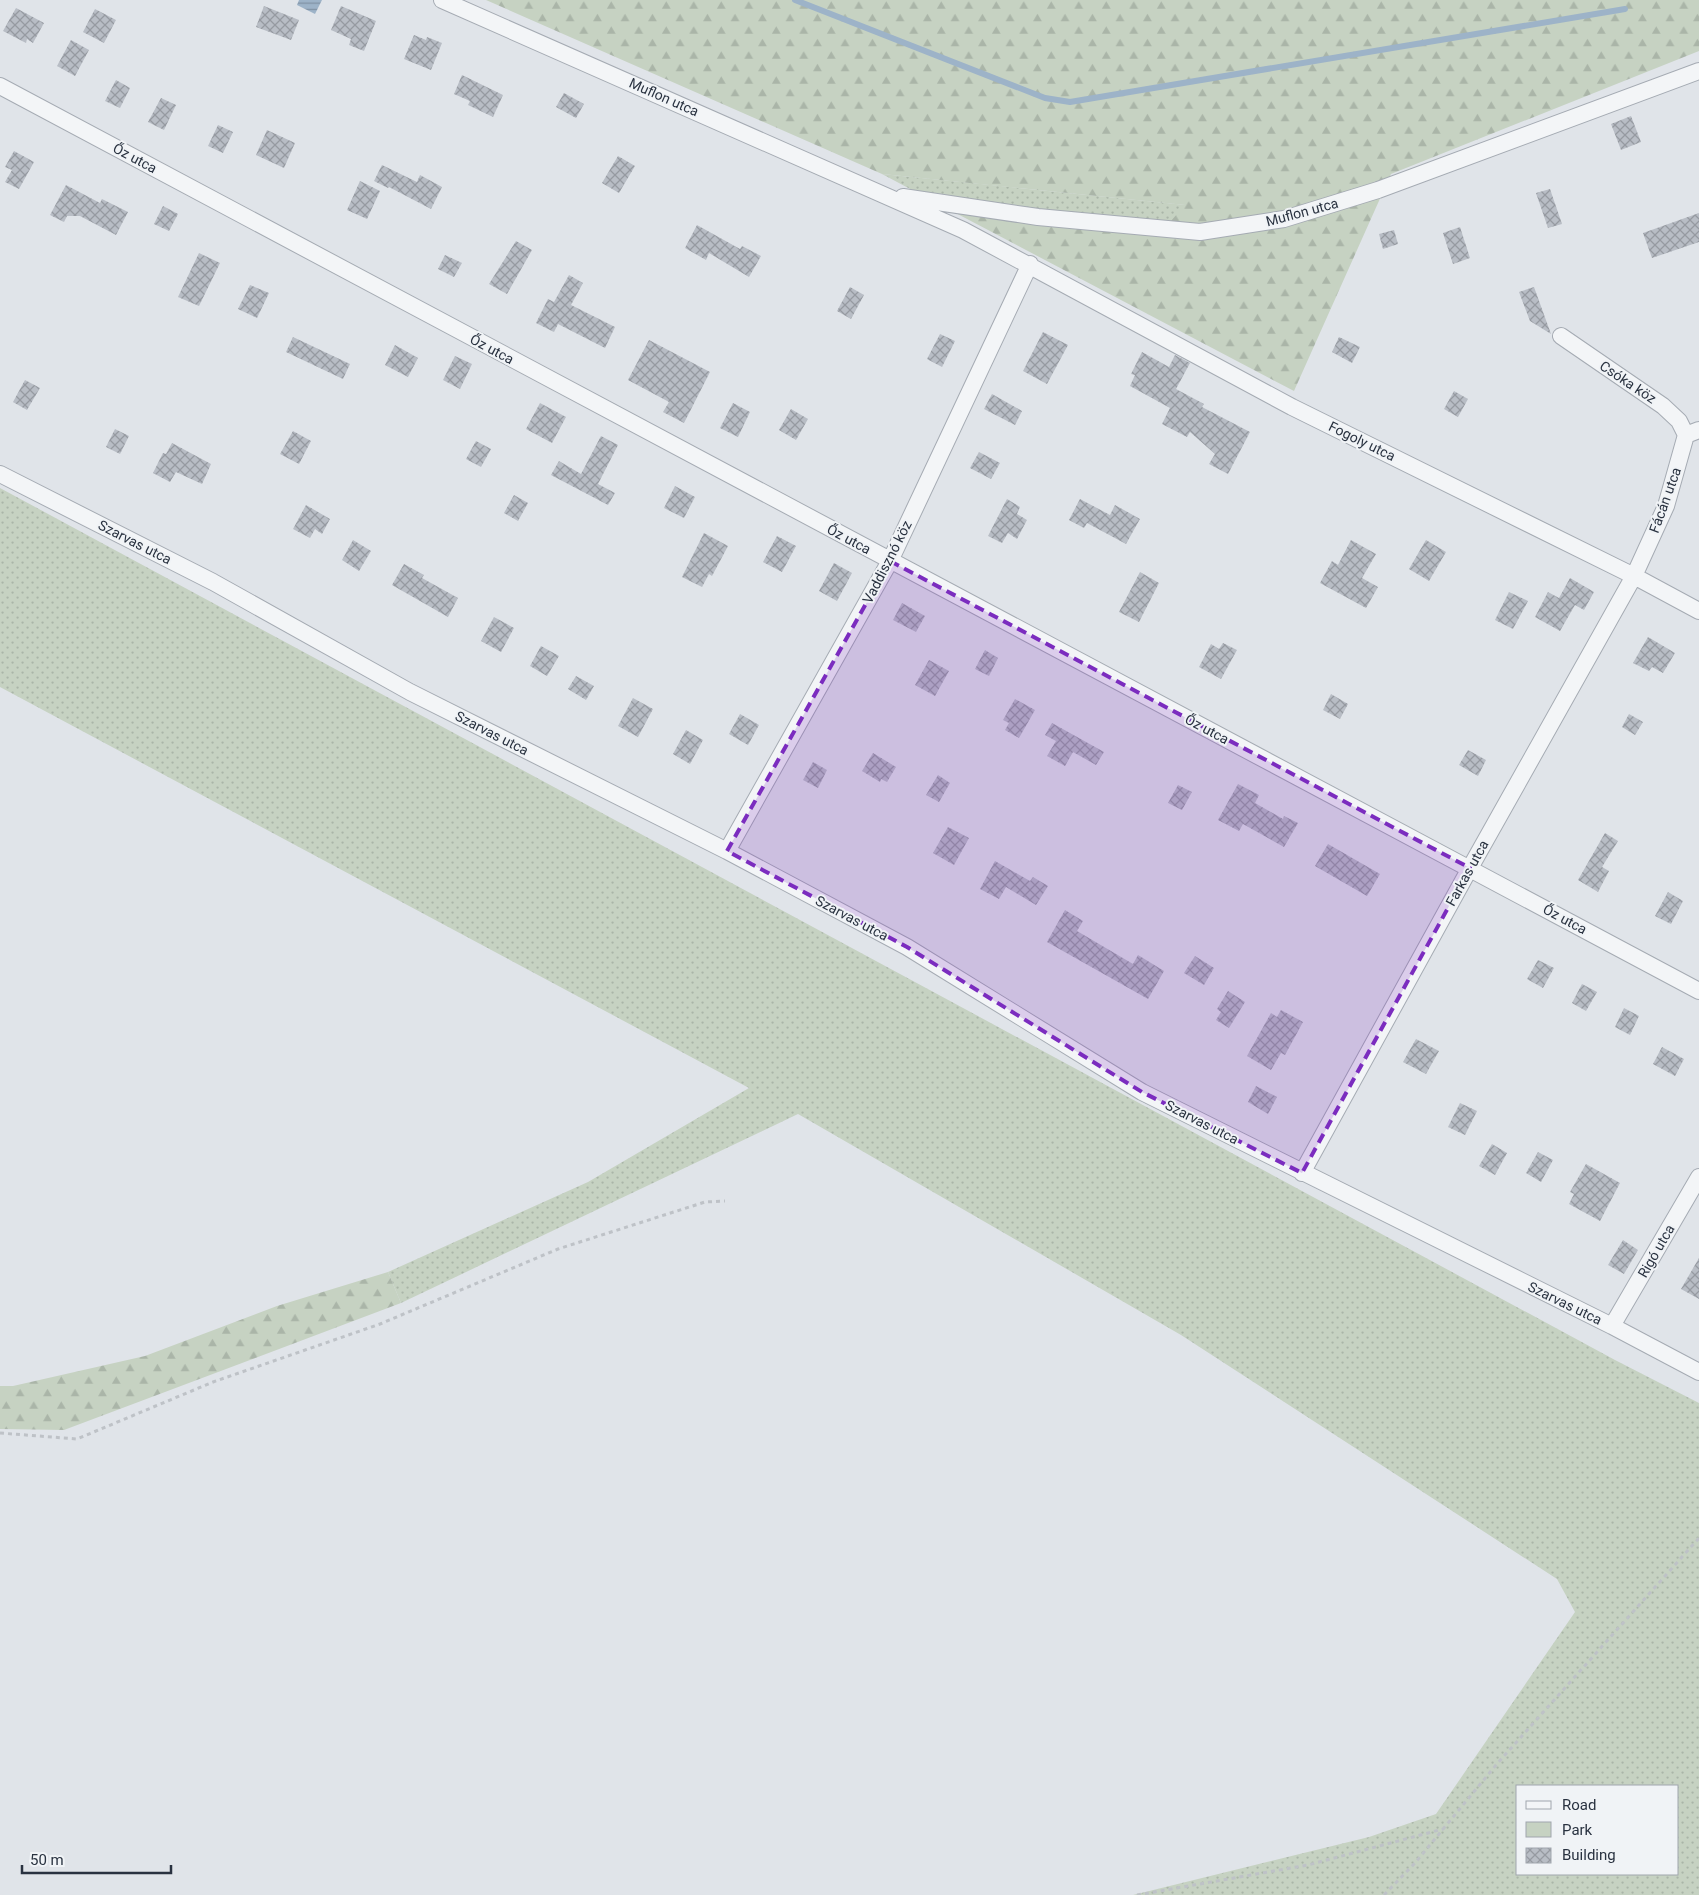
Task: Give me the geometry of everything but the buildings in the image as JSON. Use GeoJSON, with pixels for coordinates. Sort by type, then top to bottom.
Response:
{"type":"FeatureCollection","features":[{"type":"Feature","properties":{"kind":"street","name":"Muflon utca"},"geometry":{"type":"LineString","coordinates":[[442,0],[886,194],[1030,264]]}},
{"type":"Feature","properties":{"kind":"street","name":"Muflon utca"},"geometry":{"type":"LineString","coordinates":[[886,194],[1038,217],[1200,232],[1284,219],[1378,190],[1699,71]]}},
{"type":"Feature","properties":{"kind":"street","name":"Őz utca"},"geometry":{"type":"LineString","coordinates":[[0,86],[1699,991]]}},
{"type":"Feature","properties":{"kind":"street","name":"Vaddisznó köz"},"geometry":{"type":"LineString","coordinates":[[727,851],[890,561],[1030,264]]}},
{"type":"Feature","properties":{"kind":"street","name":"Fogoly utca"},"geometry":{"type":"LineString","coordinates":[[1030,264],[1292,406],[1634,576],[1699,611]]}},
{"type":"Feature","properties":{"kind":"street","name":"Csóka köz"},"geometry":{"type":"LineString","coordinates":[[1561,336],[1663,406],[1693,433]]}},
{"type":"Feature","properties":{"kind":"street","name":"Fácán utca"},"geometry":{"type":"LineString","coordinates":[[1634,576],[1666,506],[1693,433]]}},
{"type":"Feature","properties":{"kind":"street","name":"Szarvas utca"},"geometry":{"type":"LineString","coordinates":[[0,474],[213,582],[410,692],[727,851],[907,947],[1142,1092],[1612,1326],[1699,1372]]}},
{"type":"Feature","properties":{"kind":"street","name":"Farkas utca"},"geometry":{"type":"LineString","coordinates":[[1302,1173],[1634,576]]}},
{"type":"Feature","properties":{"kind":"street","name":"Rigó utca"},"geometry":{"type":"LineString","coordinates":[[1612,1326],[1699,1177]]}},
{"type":"Feature","properties":{"kind":"path"},"geometry":{"type":"LineString","coordinates":[[0,1433],[77,1439],[213,1382],[380,1324],[558,1249],[705,1202],[725,1201]]}},
{"type":"Feature","properties":{"kind":"path"},"geometry":{"type":"LineString","coordinates":[[1384,1895],[1416,1864],[1496,1765],[1699,1538]]}},
{"type":"Feature","properties":{"kind":"path"},"geometry":{"type":"LineString","coordinates":[[1137,1895],[1308,1865],[1444,1829]]}},
{"type":"Feature","properties":{"kind":"highlighted area"},"geometry":{"type":"Polygon","coordinates":[[[890,561],[1470,868],[1302,1173],[1142,1092],[907,947],[727,851],[890,561]]]}},
{"type":"Feature","properties":{"kind":"green space"},"geometry":{"type":"Polygon","coordinates":[[[486,0],[1699,0],[1699,51],[1391,174],[1294,391],[929,199],[1170,222],[1185,205],[882,174],[486,0]]]}},
{"type":"Feature","properties":{"kind":"green space"},"geometry":{"type":"Polygon","coordinates":[[[882,174],[1186,205],[1171,222],[929,199],[882,174]]]}},
{"type":"Feature","properties":{"kind":"green space"},"geometry":{"type":"Polygon","coordinates":[[[0,488],[1615,1360],[1699,1403],[1699,1895],[1133,1895],[1369,1837],[1436,1814],[1575,1612],[1557,1579],[1181,1335],[798,1114],[401,1303],[388,1272],[588,1182],[749,1088],[0,687],[0,488]]]}},
{"type":"Feature","properties":{"kind":"green space"},"geometry":{"type":"Polygon","coordinates":[[[388,1272],[401,1303],[64,1430],[0,1429],[0,1386],[13,1386],[145,1356],[277,1306],[388,1272]]]}},
{"type":"Feature","properties":{"kind":"water"},"geometry":{"type":"Polygon","coordinates":[[[299,0],[322,0],[315,14],[297,5],[299,0]]]}},
{"type":"Feature","properties":{"kind":"waterway"},"geometry":{"type":"LineString","coordinates":[[795,0],[1045,98],[1070,102],[1625,9]]}}]}
